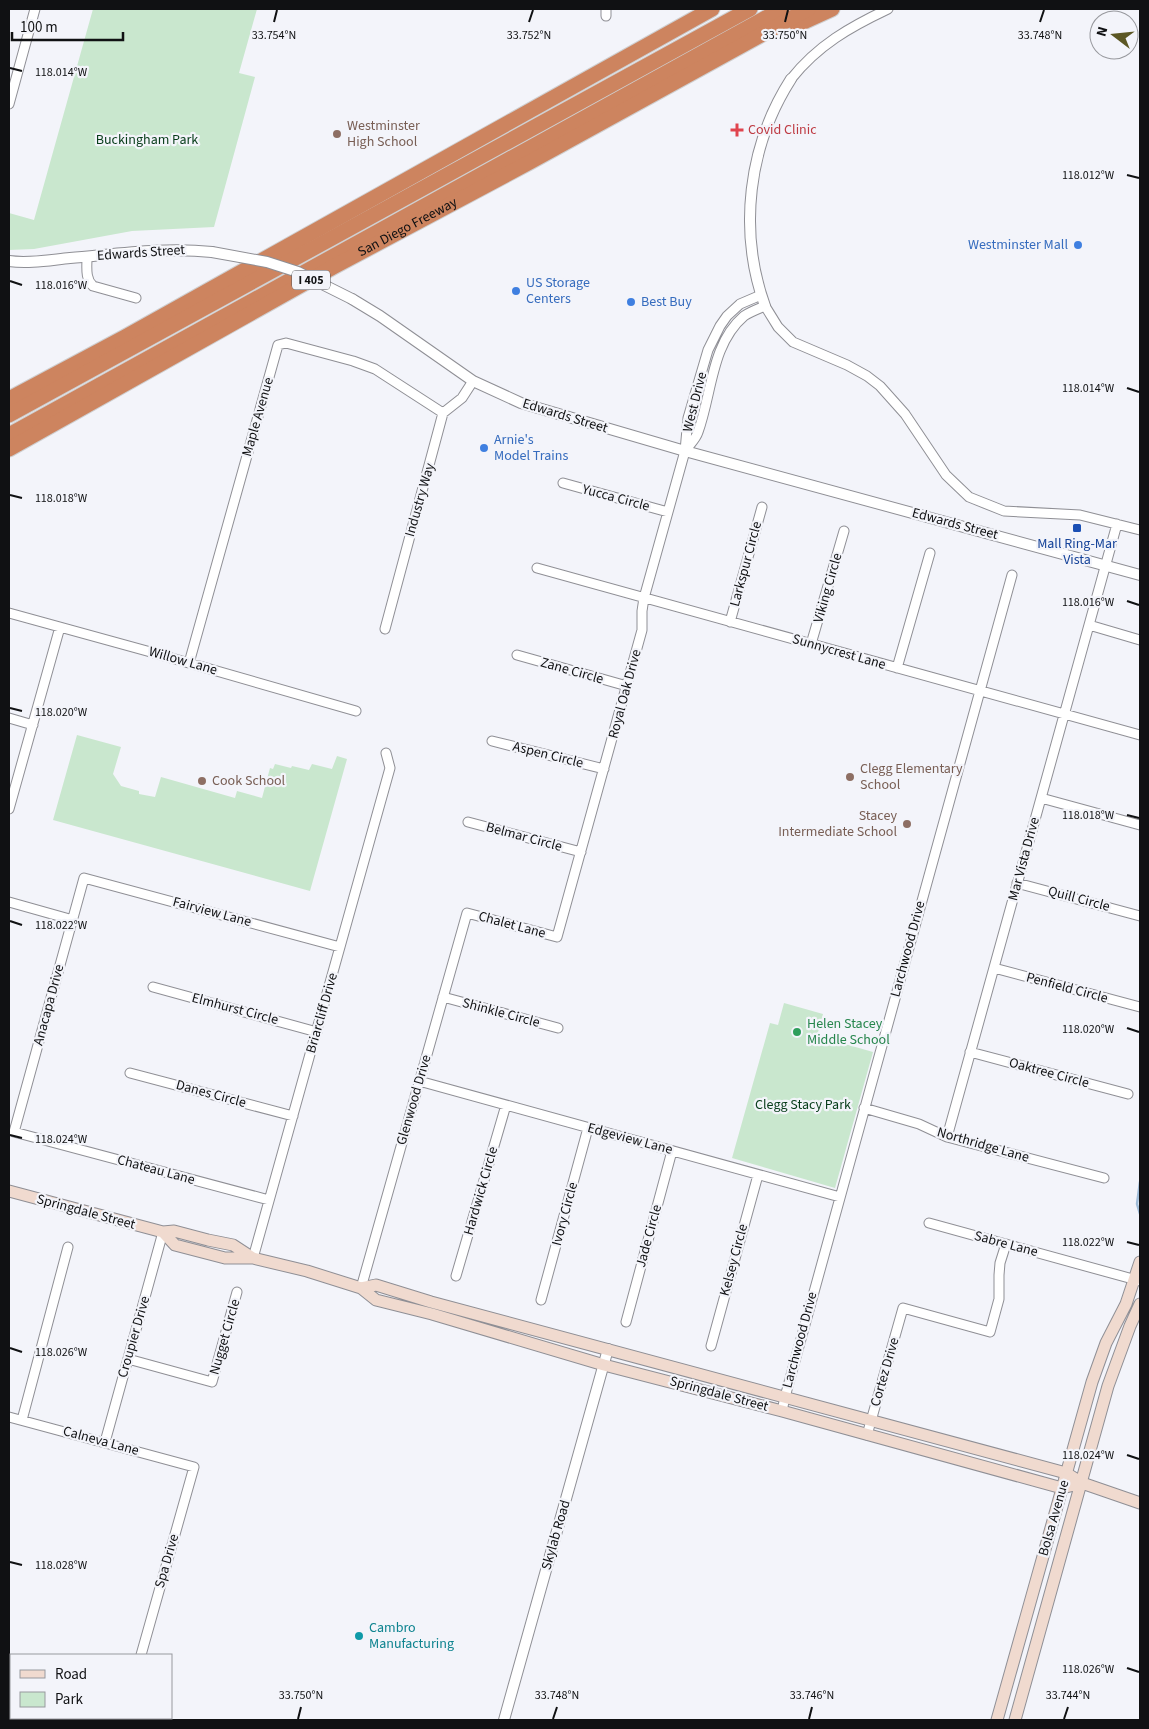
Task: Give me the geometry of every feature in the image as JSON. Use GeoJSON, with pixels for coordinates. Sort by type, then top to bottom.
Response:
{"type":"FeatureCollection","features":[{"type":"Feature","properties":{"kind":"highway"},"geometry":{"type":"LineString","coordinates":[[9,400],[712,9]]}},
{"type":"Feature","properties":{"kind":"highway"},"geometry":{"type":"LineString","coordinates":[[9,415],[750,9]]}},
{"type":"Feature","properties":{"kind":"highway"},"geometry":{"type":"LineString","coordinates":[[665,80],[740,32],[782,9]]}},
{"type":"Feature","properties":{"kind":"highway"},"geometry":{"type":"LineString","coordinates":[[740,32],[794,9]]}},
{"type":"Feature","properties":{"kind":"highway","name":"San Diego Freeway"},"geometry":{"type":"LineString","coordinates":[[9,449],[327,271],[530,162],[613,108],[665,80],[720,58],[808,9]]}},
{"type":"Feature","properties":{"kind":"highway"},"geometry":{"type":"LineString","coordinates":[[720,58],[775,36],[832,9]]}},
{"type":"Feature","properties":{"kind":"highway"},"geometry":{"type":"LineString","coordinates":[[9,435],[613,108]]}},
{"type":"Feature","properties":{"kind":"main road","name":"Springdale Street"},"geometry":{"type":"LineString","coordinates":[[9,1191],[163,1232],[175,1245],[225,1258],[253,1258],[307,1271],[361,1288],[376,1300],[432,1314],[604,1365],[782,1411],[1062,1488],[1082,1483]]}},
{"type":"Feature","properties":{"kind":"main road","name":"Bolsa Avenue"},"geometry":{"type":"LineString","coordinates":[[997,1720],[1092,1382],[1104,1348],[1138,1280],[1140,1262]]}},
{"type":"Feature","properties":{"kind":"main road","name":"Springdale Street"},"geometry":{"type":"LineString","coordinates":[[361,1288],[376,1285],[1066,1473],[1082,1483],[1140,1503]]}},
{"type":"Feature","properties":{"kind":"main road"},"geometry":{"type":"LineString","coordinates":[[394,1305],[405,1300],[406,1294]]}},
{"type":"Feature","properties":{"kind":"main road","name":"Bolsa Avenue"},"geometry":{"type":"LineString","coordinates":[[1016,1720],[1108,1386],[1140,1304]]}},
{"type":"Feature","properties":{"kind":"main road"},"geometry":{"type":"LineString","coordinates":[[1007,1720],[1006,1713],[1019,1663],[1015,1657]]}},
{"type":"Feature","properties":{"kind":"street"},"geometry":{"type":"LineString","coordinates":[[9,104],[35,9]]}},
{"type":"Feature","properties":{"kind":"street"},"geometry":{"type":"LineString","coordinates":[[888,9],[842,33],[819,49],[803,64],[781,95],[765,130],[752,186],[750,220],[753,264],[765,306],[778,327],[793,342],[867,376],[880,386],[905,414],[946,475],[969,497],[1004,511],[1080,515],[1140,530]]}},
{"type":"Feature","properties":{"kind":"street","name":"Edwards Street"},"geometry":{"type":"LineString","coordinates":[[9,261],[32,262],[158,250],[190,250],[268,262],[298,272],[352,299],[380,316],[473,381],[521,403],[685,451],[1140,575]]}},
{"type":"Feature","properties":{"kind":"street"},"geometry":{"type":"LineString","coordinates":[[87,257],[89,283],[93,286],[136,298]]}},
{"type":"Feature","properties":{"kind":"street","name":"West Drive"},"geometry":{"type":"LineString","coordinates":[[685,451],[688,418],[714,336],[727,316],[740,304],[761,295]]}},
{"type":"Feature","properties":{"kind":"street","name":"West Drive"},"geometry":{"type":"LineString","coordinates":[[685,451],[698,434],[719,353],[726,339],[734,326],[746,315],[765,306]]}},
{"type":"Feature","properties":{"kind":"street","name":"Maple Avenue"},"geometry":{"type":"LineString","coordinates":[[189,663],[278,345],[286,343],[353,361],[375,369],[443,413]]}},
{"type":"Feature","properties":{"kind":"street"},"geometry":{"type":"LineString","coordinates":[[443,413],[462,398],[473,381]]}},
{"type":"Feature","properties":{"kind":"street","name":"Industry Way"},"geometry":{"type":"LineString","coordinates":[[385,629],[443,413]]}},
{"type":"Feature","properties":{"kind":"street","name":"Royal Oak Drive"},"geometry":{"type":"LineString","coordinates":[[557,937],[642,630],[644,598],[685,451]]}},
{"type":"Feature","properties":{"kind":"street","name":"Yucca Circle"},"geometry":{"type":"LineString","coordinates":[[563,483],[668,512]]}},
{"type":"Feature","properties":{"kind":"street","name":"Larkspur Circle"},"geometry":{"type":"LineString","coordinates":[[730,622],[762,507]]}},
{"type":"Feature","properties":{"kind":"street","name":"Mar Vista Drive"},"geometry":{"type":"LineString","coordinates":[[947,1137],[1117,524]]}},
{"type":"Feature","properties":{"kind":"street","name":"Viking Circle"},"geometry":{"type":"LineString","coordinates":[[811,644],[844,531]]}},
{"type":"Feature","properties":{"kind":"street"},"geometry":{"type":"LineString","coordinates":[[898,668],[930,553]]}},
{"type":"Feature","properties":{"kind":"street","name":"Sunnycrest Lane"},"geometry":{"type":"LineString","coordinates":[[537,568],[1140,735]]}},
{"type":"Feature","properties":{"kind":"street","name":"Larchwood Drive"},"geometry":{"type":"LineString","coordinates":[[782,1411],[1012,575]]}},
{"type":"Feature","properties":{"kind":"street","name":"Willow Lane"},"geometry":{"type":"LineString","coordinates":[[9,613],[356,711]]}},
{"type":"Feature","properties":{"kind":"street"},"geometry":{"type":"LineString","coordinates":[[1089,625],[1140,640]]}},
{"type":"Feature","properties":{"kind":"street"},"geometry":{"type":"LineString","coordinates":[[9,809],[60,627]]}},
{"type":"Feature","properties":{"kind":"street","name":"Zane Circle"},"geometry":{"type":"LineString","coordinates":[[517,655],[627,686]]}},
{"type":"Feature","properties":{"kind":"street"},"geometry":{"type":"LineString","coordinates":[[9,718],[33,724]]}},
{"type":"Feature","properties":{"kind":"street","name":"Aspen Circle"},"geometry":{"type":"LineString","coordinates":[[492,741],[604,769]]}},
{"type":"Feature","properties":{"kind":"street","name":"Briarcliff Drive"},"geometry":{"type":"LineString","coordinates":[[253,1258],[390,768],[386,753]]}},
{"type":"Feature","properties":{"kind":"street"},"geometry":{"type":"LineString","coordinates":[[1041,798],[1140,825]]}},
{"type":"Feature","properties":{"kind":"street","name":"Belmar Circle"},"geometry":{"type":"LineString","coordinates":[[468,822],[581,852]]}},
{"type":"Feature","properties":{"kind":"street","name":"Fairview Lane"},"geometry":{"type":"LineString","coordinates":[[84,878],[340,946]]}},
{"type":"Feature","properties":{"kind":"street","name":"Anacapa Drive"},"geometry":{"type":"LineString","coordinates":[[14,1132],[84,878]]}},
{"type":"Feature","properties":{"kind":"street","name":"Quill Circle"},"geometry":{"type":"LineString","coordinates":[[1017,883],[1140,916]]}},
{"type":"Feature","properties":{"kind":"street"},"geometry":{"type":"LineString","coordinates":[[9,902],[72,920]]}},
{"type":"Feature","properties":{"kind":"street","name":"Chalet Lane"},"geometry":{"type":"LineString","coordinates":[[467,913],[557,937]]}},
{"type":"Feature","properties":{"kind":"street","name":"Glenwood Drive"},"geometry":{"type":"LineString","coordinates":[[361,1288],[467,913]]}},
{"type":"Feature","properties":{"kind":"street","name":"Penfield Circle"},"geometry":{"type":"LineString","coordinates":[[994,968],[1140,1007]]}},
{"type":"Feature","properties":{"kind":"street","name":"Elmhurst Circle"},"geometry":{"type":"LineString","coordinates":[[153,987],[316,1032]]}},
{"type":"Feature","properties":{"kind":"street","name":"Shinkle Circle"},"geometry":{"type":"LineString","coordinates":[[443,997],[558,1028]]}},
{"type":"Feature","properties":{"kind":"street","name":"Oaktree Circle"},"geometry":{"type":"LineString","coordinates":[[970,1052],[1128,1094]]}},
{"type":"Feature","properties":{"kind":"street","name":"Danes Circle"},"geometry":{"type":"LineString","coordinates":[[130,1072],[293,1116]]}},
{"type":"Feature","properties":{"kind":"street","name":"Edgeview Lane"},"geometry":{"type":"LineString","coordinates":[[420,1082],[840,1197]]}},
{"type":"Feature","properties":{"kind":"street","name":"Hardwick Circle"},"geometry":{"type":"LineString","coordinates":[[456,1276],[506,1105]]}},
{"type":"Feature","properties":{"kind":"street","name":"Northridge Lane"},"geometry":{"type":"LineString","coordinates":[[864,1108],[919,1124],[947,1137],[1104,1178]]}},
{"type":"Feature","properties":{"kind":"street","name":"Ivory Circle"},"geometry":{"type":"LineString","coordinates":[[541,1300],[588,1128]]}},
{"type":"Feature","properties":{"kind":"street","name":"Chateau Lane"},"geometry":{"type":"LineString","coordinates":[[14,1132],[269,1200]]}},
{"type":"Feature","properties":{"kind":"street","name":"Jade Circle"},"geometry":{"type":"LineString","coordinates":[[626,1322],[672,1151]]}},
{"type":"Feature","properties":{"kind":"street","name":"Kelsey Circle"},"geometry":{"type":"LineString","coordinates":[[711,1346],[758,1175]]}},
{"type":"Feature","properties":{"kind":"street","name":"Sabre Lane"},"geometry":{"type":"LineString","coordinates":[[929,1223],[1138,1280]]}},
{"type":"Feature","properties":{"kind":"street","name":"Croupier Drive"},"geometry":{"type":"LineString","coordinates":[[105,1442],[163,1232]]}},
{"type":"Feature","properties":{"kind":"street","name":"Cortez Drive"},"geometry":{"type":"LineString","coordinates":[[868,1435],[903,1308],[990,1332],[999,1299],[999,1269],[1006,1244]]}},
{"type":"Feature","properties":{"kind":"street"},"geometry":{"type":"LineString","coordinates":[[22,1420],[68,1247]]}},
{"type":"Feature","properties":{"kind":"street","name":"Nugget Circle"},"geometry":{"type":"LineString","coordinates":[[128,1359],[212,1382],[237,1292]]}},
{"type":"Feature","properties":{"kind":"street","name":"Skylab Road"},"geometry":{"type":"LineString","coordinates":[[504,1720],[608,1349]]}},
{"type":"Feature","properties":{"kind":"street","name":"Calneva Lane"},"geometry":{"type":"LineString","coordinates":[[9,1417],[194,1467]]}},
{"type":"Feature","properties":{"kind":"street","name":"Spa Drive"},"geometry":{"type":"LineString","coordinates":[[141,1654],[194,1467]]}},
{"type":"Feature","properties":{"kind":"green space","name":"Buckingham Park"},"geometry":{"type":"Polygon","coordinates":[[[93,9],[257,9],[239,73],[255,77],[214,227],[132,231],[34,249],[9,250],[9,213],[34,220],[93,9]]]}},
{"type":"Feature","properties":{"kind":"green space"},"geometry":{"type":"Polygon","coordinates":[[[77,735],[121,747],[113,774],[121,786],[139,791],[139,794],[155,797],[161,777],[235,798],[237,791],[262,798],[270,768],[273,769],[275,764],[309,770],[312,764],[332,769],[337,756],[347,759],[310,891],[53,820],[77,735]]]}},
{"type":"Feature","properties":{"kind":"green space","name":"Clegg Stacy Park"},"geometry":{"type":"Polygon","coordinates":[[[784,1003],[823,1014],[817,1036],[873,1052],[835,1188],[732,1158],[770,1023],[778,1025],[784,1003]]]}},
{"type":"Feature","properties":{"kind":"waterway"},"geometry":{"type":"LineString","coordinates":[[1140,1182],[1137,1204],[1140,1214]]}},
{"type":"Feature","properties":{"kind":"place","name":"Covid Clinic"},"geometry":{"type":"Point","coordinates":[737,130]}},
{"type":"Feature","properties":{"kind":"place","name":"Westminster High School"},"geometry":{"type":"Point","coordinates":[337,134]}},
{"type":"Feature","properties":{"kind":"place","name":"Westminster Mall"},"geometry":{"type":"Point","coordinates":[1078,245]}},
{"type":"Feature","properties":{"kind":"place","name":"US Storage Centers"},"geometry":{"type":"Point","coordinates":[516,291]}},
{"type":"Feature","properties":{"kind":"place","name":"Best Buy"},"geometry":{"type":"Point","coordinates":[631,302]}},
{"type":"Feature","properties":{"kind":"place","name":"Arnie's Model Trains"},"geometry":{"type":"Point","coordinates":[484,448]}},
{"type":"Feature","properties":{"kind":"place","name":"Mall Ring-Mar Vista"},"geometry":{"type":"Point","coordinates":[1077,528]}},
{"type":"Feature","properties":{"kind":"place","name":"Clegg Elementary School"},"geometry":{"type":"Point","coordinates":[850,777]}},
{"type":"Feature","properties":{"kind":"place","name":"Cook School"},"geometry":{"type":"Point","coordinates":[202,781]}},
{"type":"Feature","properties":{"kind":"place","name":"Stacey Intermediate School"},"geometry":{"type":"Point","coordinates":[907,824]}},
{"type":"Feature","properties":{"kind":"place","name":"Helen Stacey Middle School"},"geometry":{"type":"Point","coordinates":[797,1032]}},
{"type":"Feature","properties":{"kind":"place","name":"Cambro Manufacturing"},"geometry":{"type":"Point","coordinates":[359,1636]}}]}
